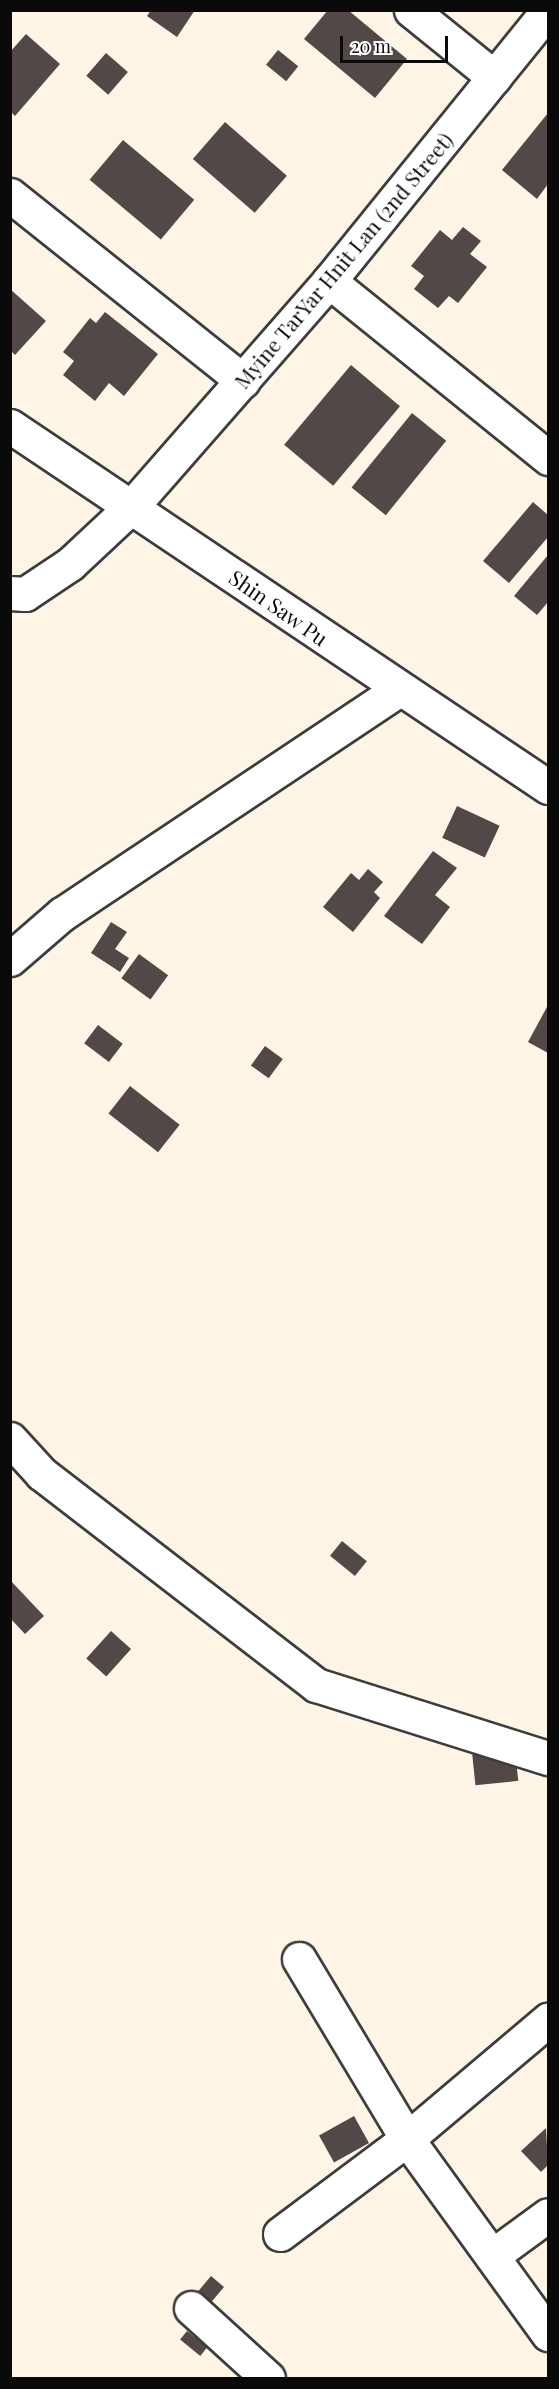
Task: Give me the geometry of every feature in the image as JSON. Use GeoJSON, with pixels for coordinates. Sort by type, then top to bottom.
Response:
{"type":"FeatureCollection","features":[{"type":"Feature","properties":{"kind":"street"},"geometry":{"type":"LineString","coordinates":[[411,10],[494,77]]}},
{"type":"Feature","properties":{"kind":"street","name":"Myine TarYar Hnit Lan (2nd Street)"},"geometry":{"type":"LineString","coordinates":[[10,593],[25,594],[70,564],[133,505],[329,281],[494,77],[545,22]]}},
{"type":"Feature","properties":{"kind":"street"},"geometry":{"type":"LineString","coordinates":[[10,195],[243,381]]}},
{"type":"Feature","properties":{"kind":"street"},"geometry":{"type":"LineString","coordinates":[[329,281],[549,459]]}},
{"type":"Feature","properties":{"kind":"street","name":"Shin Saw Pu"},"geometry":{"type":"LineString","coordinates":[[10,426],[133,505],[398,690],[549,788]]}},
{"type":"Feature","properties":{"kind":"street"},"geometry":{"type":"LineString","coordinates":[[10,959],[62,914],[398,690]]}},
{"type":"Feature","properties":{"kind":"street"},"geometry":{"type":"LineString","coordinates":[[10,1439],[42,1474],[316,1684],[549,1758]]}},
{"type":"Feature","properties":{"kind":"street"},"geometry":{"type":"LineString","coordinates":[[299,1959],[407,2139],[549,2334]]}},
{"type":"Feature","properties":{"kind":"street"},"geometry":{"type":"LineString","coordinates":[[280,2234],[407,2139],[549,2020]]}},
{"type":"Feature","properties":{"kind":"street"},"geometry":{"type":"LineString","coordinates":[[492,2256],[549,2215]]}},
{"type":"Feature","properties":{"kind":"street"},"geometry":{"type":"LineString","coordinates":[[192,2308],[268,2379]]}},
{"type":"Feature","properties":{"kind":"building"},"geometry":{"type":"Polygon","coordinates":[[[151,10],[195,10],[177,37],[147,16],[151,10]]]}},
{"type":"Feature","properties":{"kind":"building"},"geometry":{"type":"Polygon","coordinates":[[[328,10],[348,10],[407,59],[375,98],[304,39],[328,10]]]}},
{"type":"Feature","properties":{"kind":"building"},"geometry":{"type":"Polygon","coordinates":[[[26,34],[60,64],[15,116],[10,111],[10,52],[26,34]]]}},
{"type":"Feature","properties":{"kind":"building"},"geometry":{"type":"Polygon","coordinates":[[[278,50],[298,66],[286,81],[266,65],[278,50]]]}},
{"type":"Feature","properties":{"kind":"building"},"geometry":{"type":"Polygon","coordinates":[[[106,53],[128,72],[108,95],[86,76],[106,53]]]}},
{"type":"Feature","properties":{"kind":"building"},"geometry":{"type":"Polygon","coordinates":[[[548,113],[548,184],[537,199],[502,170],[548,113]]]}},
{"type":"Feature","properties":{"kind":"building"},"geometry":{"type":"Polygon","coordinates":[[[225,122],[287,176],[255,213],[193,159],[225,122]]]}},
{"type":"Feature","properties":{"kind":"building"},"geometry":{"type":"Polygon","coordinates":[[[123,140],[194,200],[161,240],[90,180],[123,140]]]}},
{"type":"Feature","properties":{"kind":"building"},"geometry":{"type":"Polygon","coordinates":[[[463,227],[481,241],[470,254],[487,267],[458,303],[449,296],[438,308],[414,289],[424,276],[411,266],[440,230],[452,240],[463,227]]]}},
{"type":"Feature","properties":{"kind":"building"},"geometry":{"type":"Polygon","coordinates":[[[10,289],[46,321],[15,355],[10,350],[10,289]]]}},
{"type":"Feature","properties":{"kind":"building"},"geometry":{"type":"Polygon","coordinates":[[[105,312],[158,354],[124,396],[109,383],[95,401],[63,375],[74,361],[63,352],[90,318],[96,323],[105,312]]]}},
{"type":"Feature","properties":{"kind":"building"},"geometry":{"type":"Polygon","coordinates":[[[351,365],[400,406],[333,486],[284,445],[351,365]]]}},
{"type":"Feature","properties":{"kind":"building"},"geometry":{"type":"Polygon","coordinates":[[[412,413],[446,441],[386,515],[352,488],[412,413]]]}},
{"type":"Feature","properties":{"kind":"building"},"geometry":{"type":"Polygon","coordinates":[[[533,502],[548,515],[548,537],[509,583],[483,561],[533,502]]]}},
{"type":"Feature","properties":{"kind":"building"},"geometry":{"type":"Polygon","coordinates":[[[548,555],[548,602],[537,615],[514,596],[548,555]]]}},
{"type":"Feature","properties":{"kind":"building"},"geometry":{"type":"Polygon","coordinates":[[[457,806],[500,826],[485,858],[442,838],[457,806]]]}},
{"type":"Feature","properties":{"kind":"building"},"geometry":{"type":"Polygon","coordinates":[[[433,851],[457,868],[435,895],[450,907],[422,944],[384,916],[433,851]]]}},
{"type":"Feature","properties":{"kind":"building"},"geometry":{"type":"Polygon","coordinates":[[[368,869],[383,882],[374,892],[380,898],[353,932],[323,907],[351,873],[359,880],[368,869]]]}},
{"type":"Feature","properties":{"kind":"building"},"geometry":{"type":"Polygon","coordinates":[[[111,922],[127,932],[115,949],[129,958],[120,972],[91,953],[111,922]]]}},
{"type":"Feature","properties":{"kind":"building"},"geometry":{"type":"Polygon","coordinates":[[[139,954],[168,975],[150,999],[121,978],[139,954]]]}},
{"type":"Feature","properties":{"kind":"building"},"geometry":{"type":"Polygon","coordinates":[[[548,1005],[548,1053],[528,1042],[548,1005]]]}},
{"type":"Feature","properties":{"kind":"building"},"geometry":{"type":"Polygon","coordinates":[[[98,1025],[123,1044],[109,1062],[84,1043],[98,1025]]]}},
{"type":"Feature","properties":{"kind":"building"},"geometry":{"type":"Polygon","coordinates":[[[265,1046],[283,1059],[269,1078],[251,1065],[265,1046]]]}},
{"type":"Feature","properties":{"kind":"building"},"geometry":{"type":"Polygon","coordinates":[[[130,1086],[180,1125],[158,1152],[108,1114],[130,1086]]]}},
{"type":"Feature","properties":{"kind":"building"},"geometry":{"type":"Polygon","coordinates":[[[342,1541],[367,1561],[355,1576],[330,1556],[342,1541]]]}},
{"type":"Feature","properties":{"kind":"building"},"geometry":{"type":"Polygon","coordinates":[[[10,1580],[44,1616],[25,1634],[10,1618],[10,1580]]]}},
{"type":"Feature","properties":{"kind":"building"},"geometry":{"type":"Polygon","coordinates":[[[111,1631],[131,1649],[106,1677],[86,1658],[111,1631]]]}},
{"type":"Feature","properties":{"kind":"building"},"geometry":{"type":"Polygon","coordinates":[[[515,1750],[518,1781],[475,1785],[472,1754],[515,1750]]]}},
{"type":"Feature","properties":{"kind":"building"},"geometry":{"type":"Polygon","coordinates":[[[354,2116],[369,2143],[334,2163],[319,2135],[354,2116]]]}},
{"type":"Feature","properties":{"kind":"building"},"geometry":{"type":"Polygon","coordinates":[[[546,2128],[548,2165],[541,2172],[521,2151],[546,2128]]]}},
{"type":"Feature","properties":{"kind":"building"},"geometry":{"type":"Polygon","coordinates":[[[211,2276],[224,2287],[210,2304],[197,2293],[211,2276]]]}},
{"type":"Feature","properties":{"kind":"building"},"geometry":{"type":"Polygon","coordinates":[[[187,2331],[207,2347],[200,2356],[180,2340],[187,2331]]]}}]}
